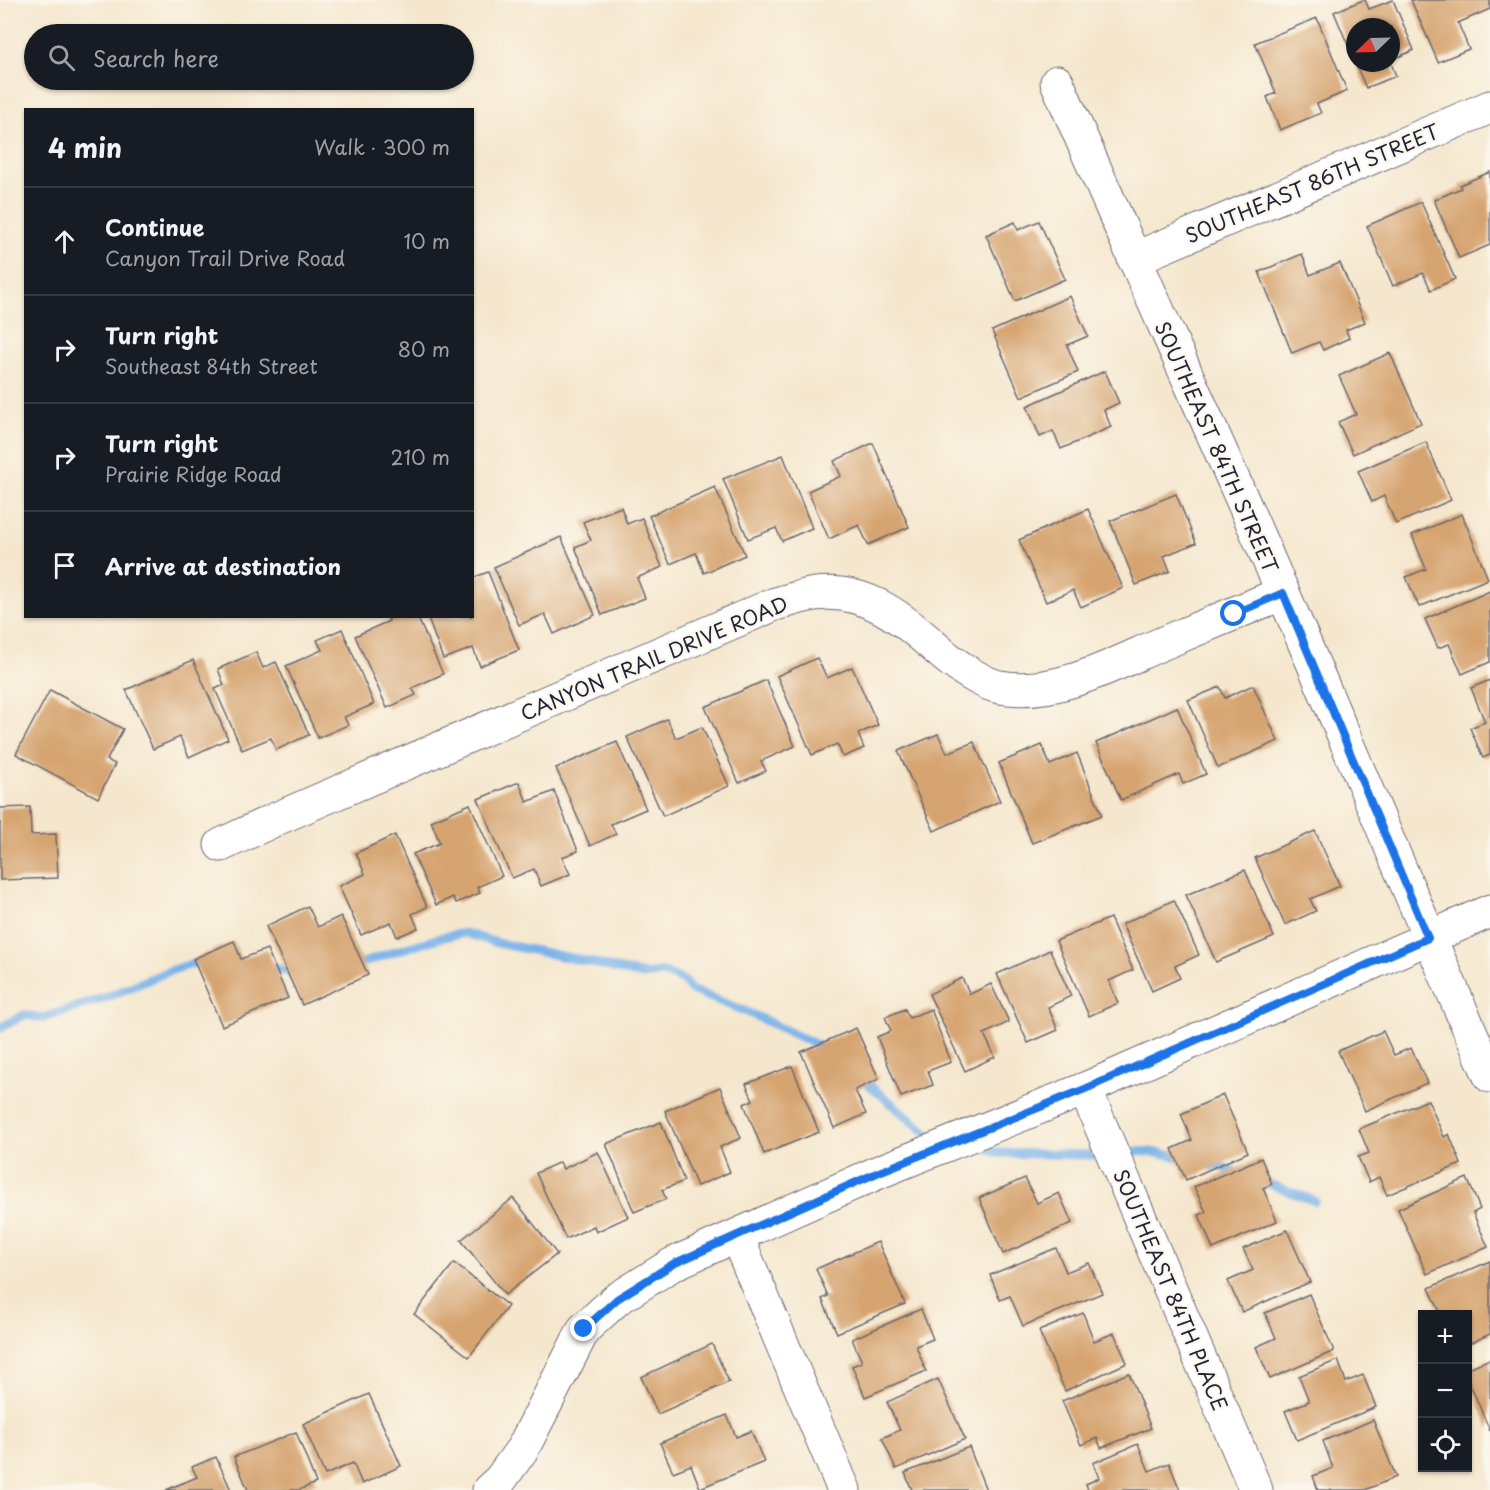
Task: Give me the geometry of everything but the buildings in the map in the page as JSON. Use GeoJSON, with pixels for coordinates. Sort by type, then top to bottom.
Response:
{"type":"FeatureCollection","features":[{"type":"Feature","properties":{"kind":"street","name":"SOUTHEAST 84TH STREET"},"geometry":{"type":"LineString","coordinates":[[1057,82],[1283,593],[1428,938],[1490,1076]]}},
{"type":"Feature","properties":{"kind":"street","name":"SOUTHEAST 86TH STREET"},"geometry":{"type":"LineString","coordinates":[[1134,260],[1490,107]]}},
{"type":"Feature","properties":{"kind":"street","name":"CANYON TRAIL DRIVE ROAD"},"geometry":{"type":"LineString","coordinates":[[221,845],[276,819],[775,604],[814,594],[841,593],[871,600],[899,616],[958,667],[998,687],[1027,689],[1050,687],[1098,670],[1283,593]]}},
{"type":"Feature","properties":{"kind":"street"},"geometry":{"type":"LineString","coordinates":[[489,1490],[500,1480],[524,1448],[584,1329],[617,1299],[673,1264],[879,1172],[1085,1089],[1490,911]]}},
{"type":"Feature","properties":{"kind":"street","name":"SOUTHEAST 84TH PLACE"},"geometry":{"type":"LineString","coordinates":[[1085,1089],[1256,1490]]}},
{"type":"Feature","properties":{"kind":"street"},"geometry":{"type":"LineString","coordinates":[[737,1237],[844,1490]]}},
{"type":"Feature","properties":{"kind":"waterway"},"geometry":{"type":"LineString","coordinates":[[352,967],[396,951],[465,933],[497,943],[644,975],[663,972],[684,981],[691,990],[745,1011],[828,1050]]}},
{"type":"Feature","properties":{"kind":"waterway"},"geometry":{"type":"LineString","coordinates":[[0,1028],[24,1015],[43,1018],[107,997],[169,971],[206,960]]}},
{"type":"Feature","properties":{"kind":"waterway"},"geometry":{"type":"LineString","coordinates":[[264,966],[297,973]]}},
{"type":"Feature","properties":{"kind":"waterway"},"geometry":{"type":"LineString","coordinates":[[861,1078],[929,1135],[939,1138]]}},
{"type":"Feature","properties":{"kind":"waterway"},"geometry":{"type":"LineString","coordinates":[[973,1146],[984,1147],[998,1153],[1105,1154]]}},
{"type":"Feature","properties":{"kind":"waterway"},"geometry":{"type":"LineString","coordinates":[[1119,1152],[1152,1152],[1184,1159]]}},
{"type":"Feature","properties":{"kind":"waterway"},"geometry":{"type":"LineString","coordinates":[[1206,1165],[1222,1167],[1242,1174]]}},
{"type":"Feature","properties":{"kind":"waterway"},"geometry":{"type":"LineString","coordinates":[[1261,1181],[1315,1201]]}},
{"type":"Feature","properties":{"kind":"route"},"geometry":{"type":"LineString","coordinates":[[584,1329],[617,1299],[673,1264],[879,1172],[1085,1089],[1428,938],[1283,593],[1234,614]]}}]}
